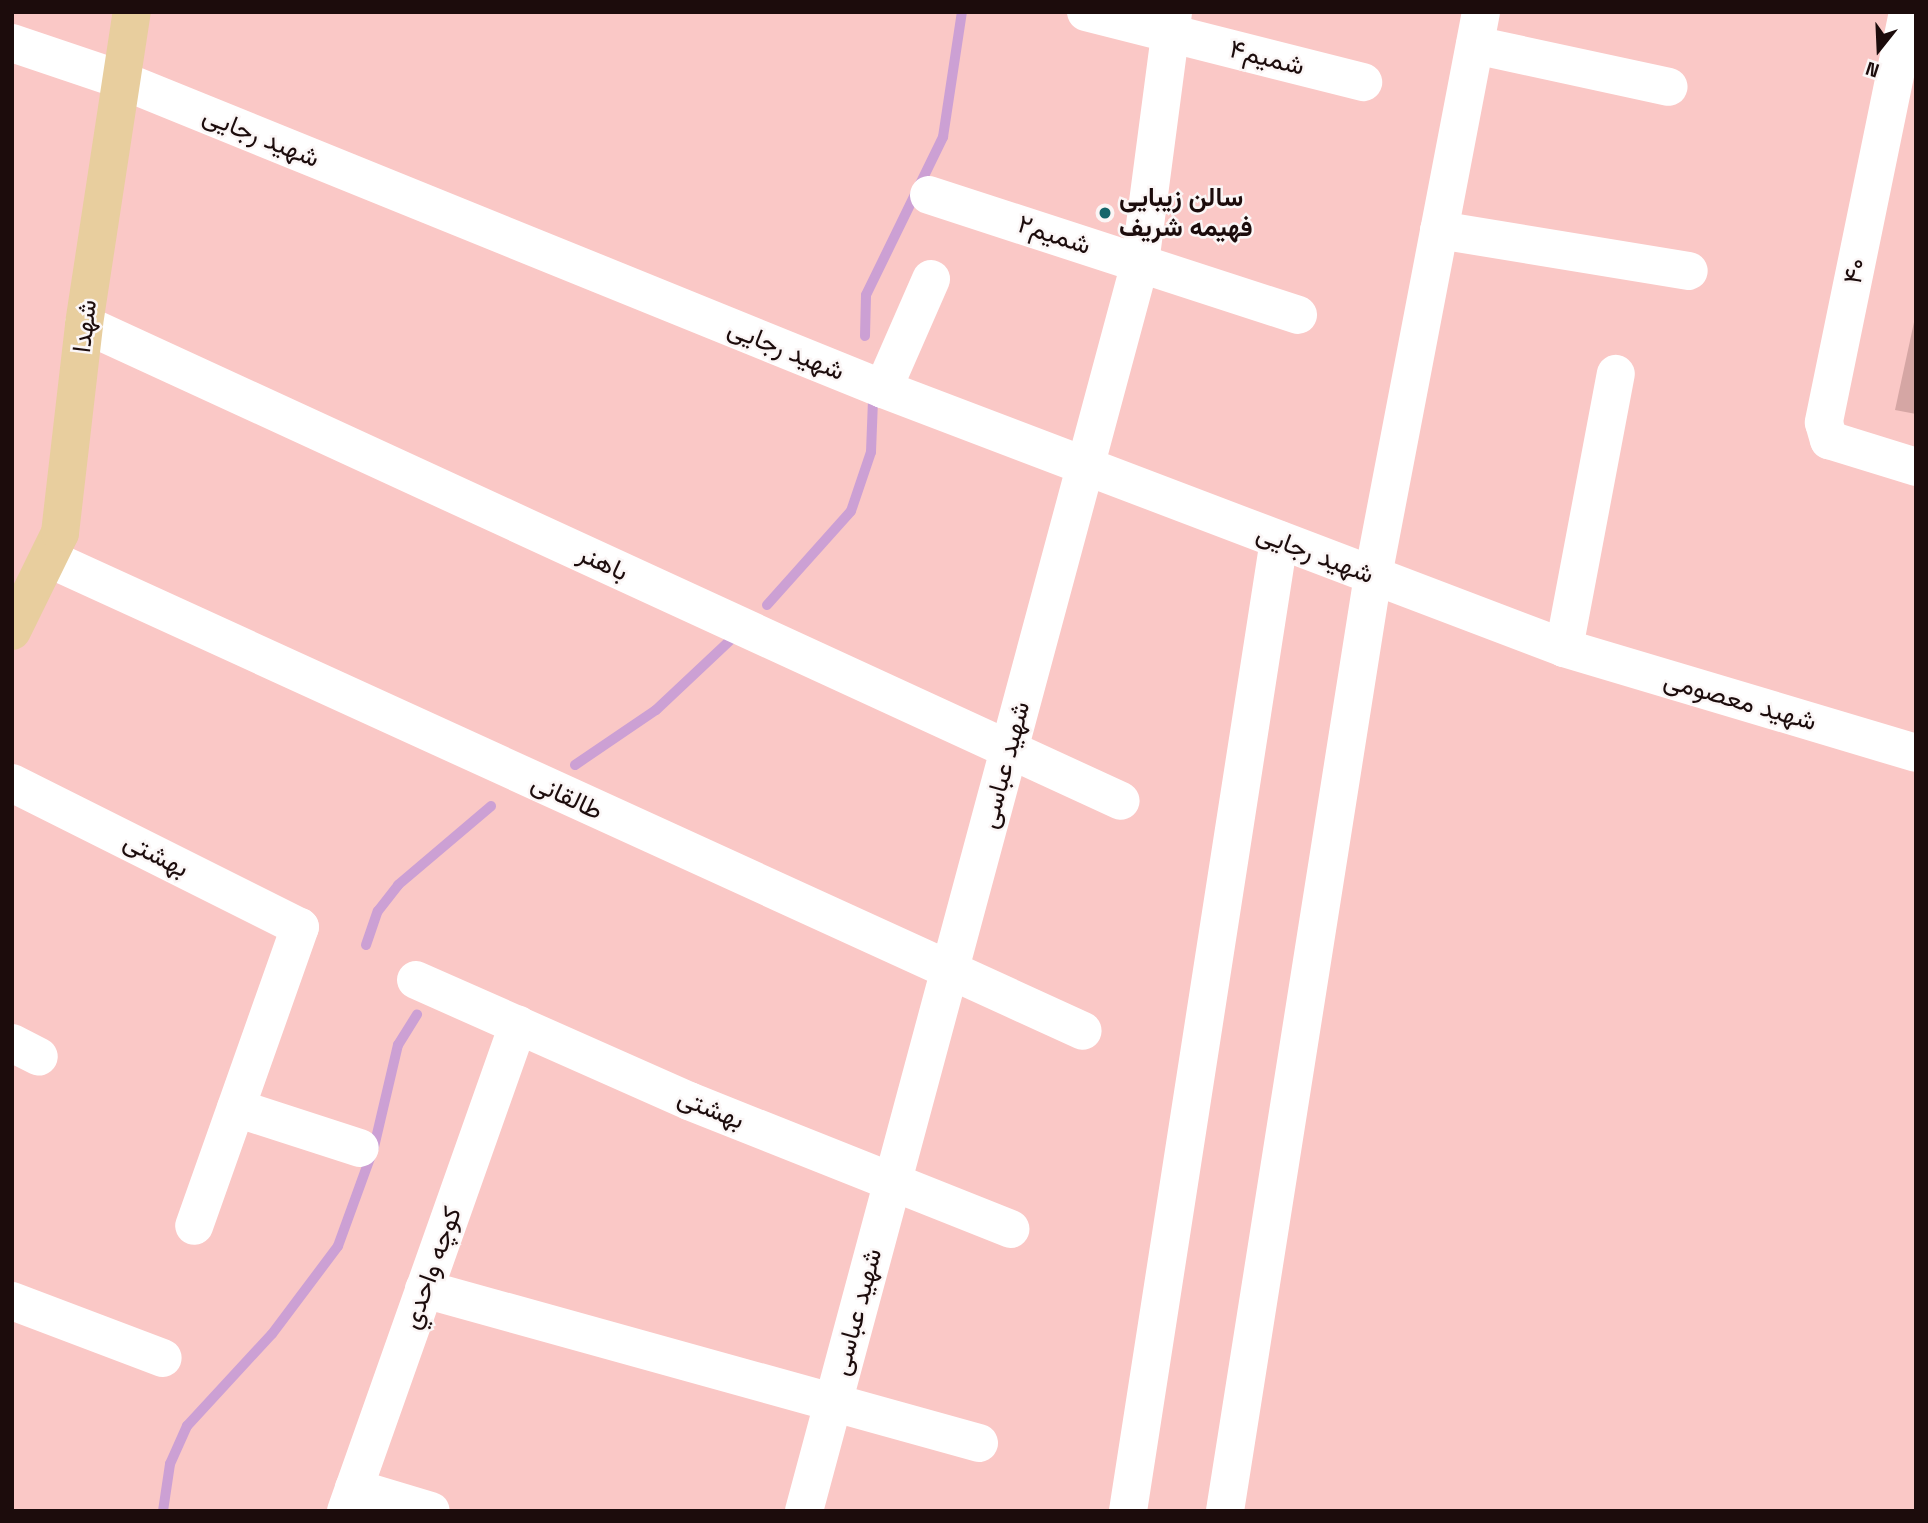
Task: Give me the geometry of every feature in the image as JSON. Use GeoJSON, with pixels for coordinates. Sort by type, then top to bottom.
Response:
{"type":"FeatureCollection","features":[{"type":"Feature","properties":{"kind":"main road","name":"شهدا"},"geometry":{"type":"LineString","coordinates":[[12,631],[33,577],[84,324],[132,12]]}},
{"type":"Feature","properties":{"kind":"street","name":"شمیم۴"},"geometry":{"type":"LineString","coordinates":[[1086,12],[1172,23],[1363,82]]}},
{"type":"Feature","properties":{"kind":"street","name":"۴۰"},"geometry":{"type":"LineString","coordinates":[[1908,12],[1824,423],[1829,440],[1855,453],[1916,467]]}},
{"type":"Feature","properties":{"kind":"street","name":"شهید عباسی"},"geometry":{"type":"LineString","coordinates":[[804,1511],[1140,263],[1172,23]]}},
{"type":"Feature","properties":{"kind":"street"},"geometry":{"type":"LineString","coordinates":[[1225,1511],[1373,576],[1478,29],[1669,87]]}},
{"type":"Feature","properties":{"kind":"street","name":"شهید رجایی"},"geometry":{"type":"LineString","coordinates":[[12,43],[121,80],[883,389],[1564,648]]}},
{"type":"Feature","properties":{"kind":"street","name":"شمیم۲"},"geometry":{"type":"LineString","coordinates":[[929,195],[1298,315]]}},
{"type":"Feature","properties":{"kind":"street"},"geometry":{"type":"LineString","coordinates":[[1439,230],[1689,271]]}},
{"type":"Feature","properties":{"kind":"street"},"geometry":{"type":"LineString","coordinates":[[883,389],[932,279]]}},
{"type":"Feature","properties":{"kind":"street","name":"باهنر"},"geometry":{"type":"LineString","coordinates":[[84,324],[1121,801]]}},
{"type":"Feature","properties":{"kind":"street"},"geometry":{"type":"LineString","coordinates":[[1564,648],[1616,374]]}},
{"type":"Feature","properties":{"kind":"street"},"geometry":{"type":"LineString","coordinates":[[1128,1511],[1279,540]]}},
{"type":"Feature","properties":{"kind":"street","name":"طالقانی"},"geometry":{"type":"LineString","coordinates":[[33,577],[1083,1031]]}},
{"type":"Feature","properties":{"kind":"street","name":"شهید معصومی"},"geometry":{"type":"LineString","coordinates":[[1564,648],[1916,753]]}},
{"type":"Feature","properties":{"kind":"street","name":"بهشتی"},"geometry":{"type":"LineString","coordinates":[[12,783],[300,927],[236,1108]]}},
{"type":"Feature","properties":{"kind":"street","name":"بهشتی"},"geometry":{"type":"LineString","coordinates":[[416,980],[892,1182],[1010,1229]]}},
{"type":"Feature","properties":{"kind":"street","name":"كوچه واحدي"},"geometry":{"type":"LineString","coordinates":[[350,1499],[518,1025]]}},
{"type":"Feature","properties":{"kind":"street"},"geometry":{"type":"LineString","coordinates":[[194,1226],[236,1108],[360,1148]]}},
{"type":"Feature","properties":{"kind":"street"},"geometry":{"type":"LineString","coordinates":[[424,1289],[979,1443]]}},
{"type":"Feature","properties":{"kind":"street"},"geometry":{"type":"LineString","coordinates":[[12,1301],[163,1358]]}},
{"type":"Feature","properties":{"kind":"street"},"geometry":{"type":"LineString","coordinates":[[350,1499],[431,1511]]}},
{"type":"Feature","properties":{"kind":"shaded area"},"geometry":{"type":"Polygon","coordinates":[[[1916,313],[1916,414],[1895,410],[1916,313]]]}},
{"type":"Feature","properties":{"kind":"waterway"},"geometry":{"type":"LineString","coordinates":[[865,336],[866,295],[943,137],[962,12]]}},
{"type":"Feature","properties":{"kind":"waterway"},"geometry":{"type":"LineString","coordinates":[[767,605],[851,511],[871,452],[873,401]]}},
{"type":"Feature","properties":{"kind":"waterway"},"geometry":{"type":"LineString","coordinates":[[575,765],[656,710],[736,635]]}},
{"type":"Feature","properties":{"kind":"waterway"},"geometry":{"type":"LineString","coordinates":[[366,945],[378,911],[398,885],[491,806]]}},
{"type":"Feature","properties":{"kind":"waterway"},"geometry":{"type":"LineString","coordinates":[[163,1511],[170,1464],[187,1426],[272,1334],[338,1246],[374,1147],[398,1045],[417,1014]]}},
{"type":"Feature","properties":{"kind":"place","name":"سالن زیبایی فهیمه شریف"},"geometry":{"type":"Point","coordinates":[1105,213]}}]}
